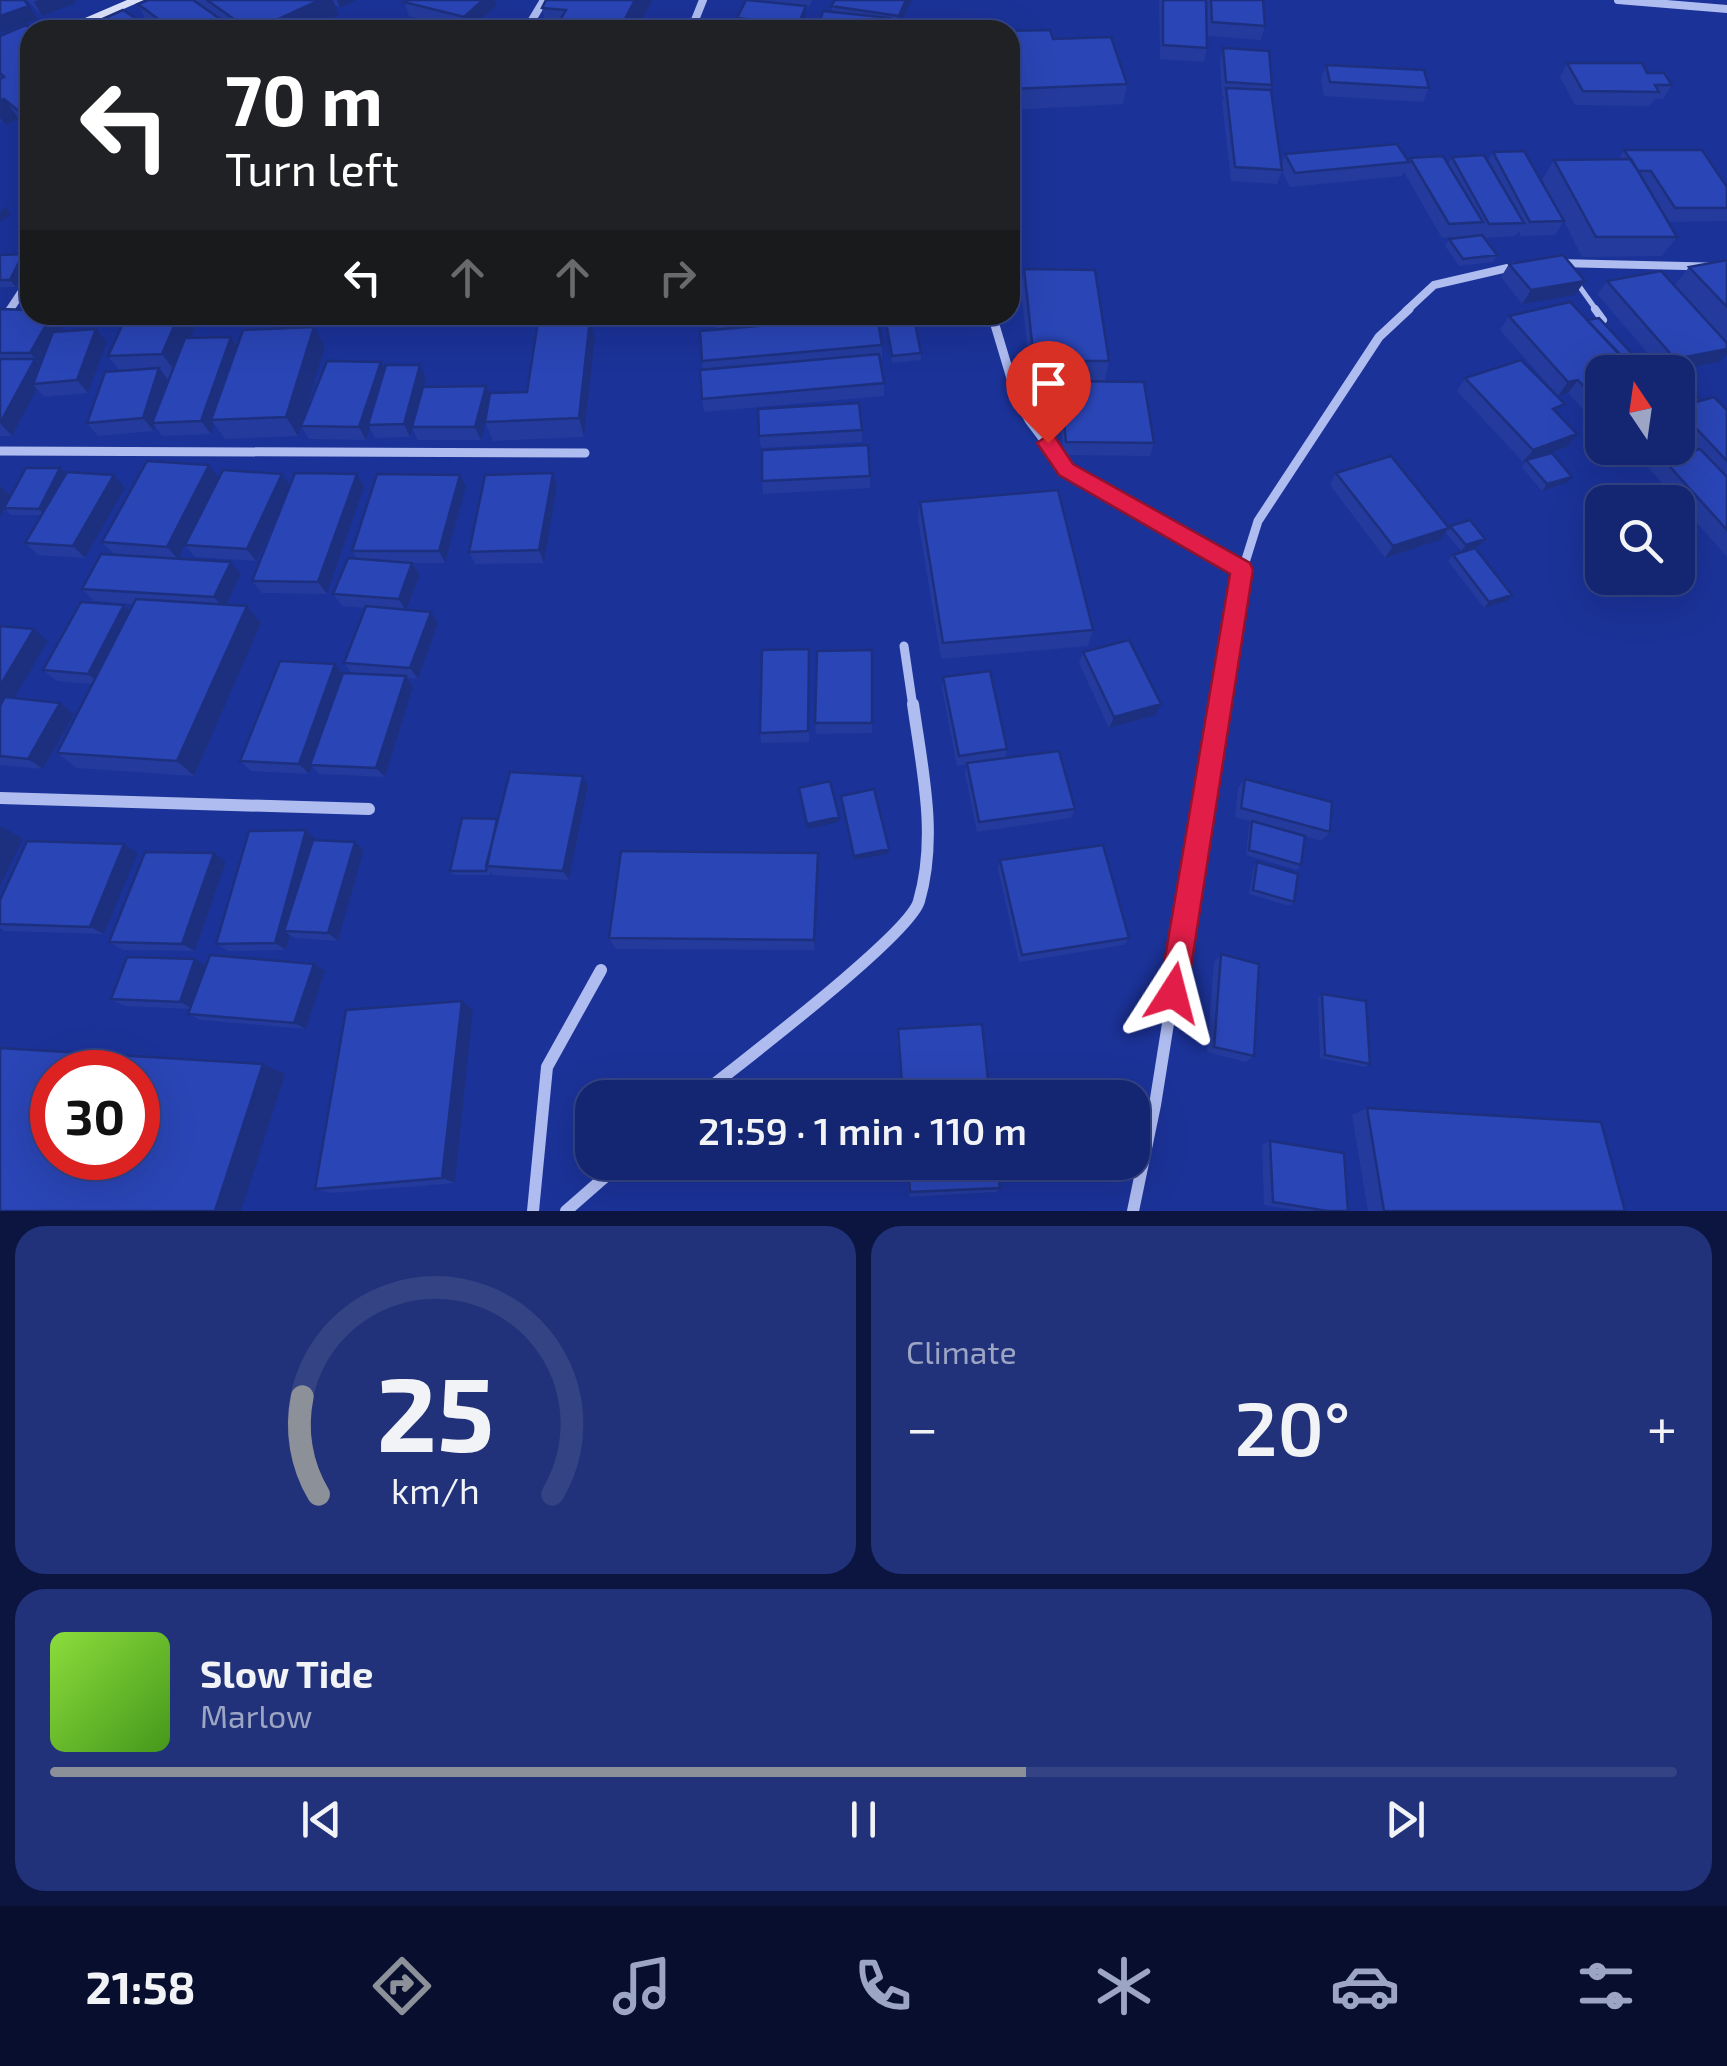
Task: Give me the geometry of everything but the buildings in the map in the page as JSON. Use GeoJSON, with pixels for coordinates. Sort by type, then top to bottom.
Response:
{"type":"FeatureCollection","features":[{"type":"Feature","properties":{"kind":"main road"},"geometry":{"type":"LineString","coordinates":[[91,20],[138,0]]}},
{"type":"Feature","properties":{"kind":"street"},"geometry":{"type":"LineString","coordinates":[[1618,0],[1727,9]]}},
{"type":"Feature","properties":{"kind":"street"},"geometry":{"type":"LineString","coordinates":[[1546,264],[1727,267]]}},
{"type":"Feature","properties":{"kind":"street"},"geometry":{"type":"LineString","coordinates":[[1133,1211],[1155,1105],[1242,570],[1258,521],[1379,336],[1434,285],[1530,266]]}},
{"type":"Feature","properties":{"kind":"street"},"geometry":{"type":"LineString","coordinates":[[0,325],[20,294]]}},
{"type":"Feature","properties":{"kind":"street"},"geometry":{"type":"LineString","coordinates":[[995,325],[1016,395],[1029,420],[1066,470],[1242,570]]}},
{"type":"Feature","properties":{"kind":"street"},"geometry":{"type":"LineString","coordinates":[[0,452],[585,453]]}},
{"type":"Feature","properties":{"kind":"street"},"geometry":{"type":"LineString","coordinates":[[720,1080],[884,944],[919,905],[930,820],[904,646]]}},
{"type":"Feature","properties":{"kind":"street"},"geometry":{"type":"LineString","coordinates":[[0,798],[369,809]]}},
{"type":"Feature","properties":{"kind":"street"},"geometry":{"type":"LineString","coordinates":[[533,1211],[548,1067],[602,970]]}},
{"type":"Feature","properties":{"kind":"street"},"geometry":{"type":"LineString","coordinates":[[566,1211],[601,1180]]}},
{"type":"Feature","properties":{"kind":"lane"},"geometry":{"type":"LineString","coordinates":[[1562,263],[1603,320]]}},
{"type":"Feature","properties":{"kind":"route"},"geometry":{"type":"LineString","coordinates":[[1048,443],[1066,470],[1242,570],[1173,993]]}}]}
